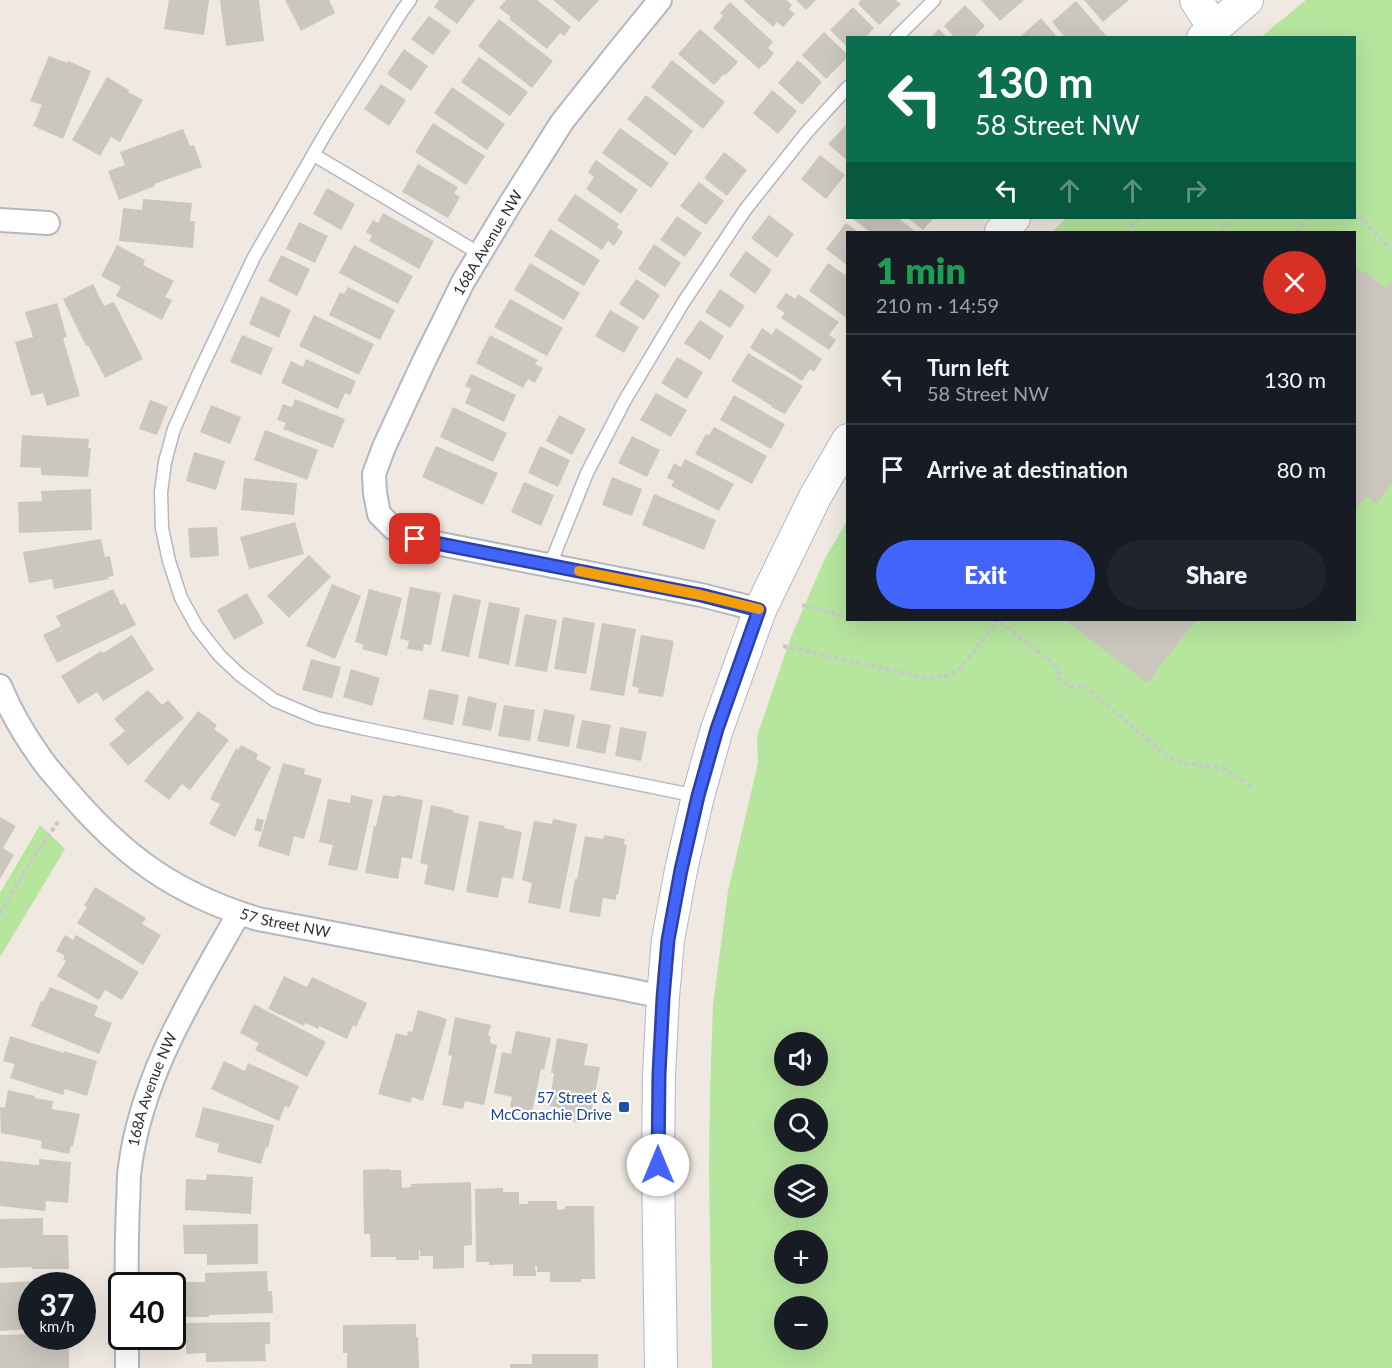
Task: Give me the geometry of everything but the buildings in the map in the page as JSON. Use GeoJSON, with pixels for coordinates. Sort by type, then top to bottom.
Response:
{"type":"FeatureCollection","features":[{"type":"Feature","properties":{"kind":"street","name":"168A Avenue NW"},"geometry":{"type":"LineString","coordinates":[[550,565],[415,539],[393,528],[379,514],[374,474],[384,447],[463,282],[510,204],[562,122],[660,0]]}},
{"type":"Feature","properties":{"kind":"street"},"geometry":{"type":"LineString","coordinates":[[1196,0],[1208,33],[1246,0]]}},
{"type":"Feature","properties":{"kind":"street"},"geometry":{"type":"LineString","coordinates":[[1002,231],[1013,219]]}},
{"type":"Feature","properties":{"kind":"street"},"geometry":{"type":"LineString","coordinates":[[0,220],[48,223]]}},
{"type":"Feature","properties":{"kind":"street"},"geometry":{"type":"LineString","coordinates":[[661,1368],[659,1074],[668,940],[681,870],[698,796],[717,729],[759,610],[815,497],[846,443]]}},
{"type":"Feature","properties":{"kind":"street"},"geometry":{"type":"LineString","coordinates":[[550,565],[701,595],[759,610]]}},
{"type":"Feature","properties":{"kind":"street","name":"57 Street NW"},"geometry":{"type":"LineString","coordinates":[[0,686],[11,711],[38,755],[99,826],[150,869],[208,901],[258,919],[663,998]]}},
{"type":"Feature","properties":{"kind":"street","name":"168A Avenue NW"},"geometry":{"type":"LineString","coordinates":[[126,1272],[129,1168],[139,1121],[174,1029],[239,913]]}},
{"type":"Feature","properties":{"kind":"street"},"geometry":{"type":"LineString","coordinates":[[127,1350],[127,1368]]}},
{"type":"Feature","properties":{"kind":"lane"},"geometry":{"type":"LineString","coordinates":[[410,0],[340,109],[254,257],[174,429],[165,462],[161,492],[162,528],[169,561],[181,598],[197,627],[219,655],[240,675],[274,700],[317,718],[698,796]]}},
{"type":"Feature","properties":{"kind":"lane"},"geometry":{"type":"LineString","coordinates":[[898,36],[934,0]]}},
{"type":"Feature","properties":{"kind":"lane"},"geometry":{"type":"LineString","coordinates":[[550,565],[593,463],[625,400],[683,303],[745,210],[807,132],[846,89]]}},
{"type":"Feature","properties":{"kind":"lane"},"geometry":{"type":"LineString","coordinates":[[314,155],[480,254]]}},
{"type":"Feature","properties":{"kind":"path"},"geometry":{"type":"LineString","coordinates":[[1356,212],[1392,249]]}},
{"type":"Feature","properties":{"kind":"path"},"geometry":{"type":"LineString","coordinates":[[1127,231],[1137,219]]}},
{"type":"Feature","properties":{"kind":"path"},"geometry":{"type":"LineString","coordinates":[[1222,231],[1232,219]]}},
{"type":"Feature","properties":{"kind":"path"},"geometry":{"type":"LineString","coordinates":[[1298,231],[1307,219]]}},
{"type":"Feature","properties":{"kind":"path"},"geometry":{"type":"LineString","coordinates":[[801,605],[846,616]]}},
{"type":"Feature","properties":{"kind":"path"},"geometry":{"type":"LineString","coordinates":[[783,646],[926,678],[946,676],[960,669],[997,621]]}},
{"type":"Feature","properties":{"kind":"path"},"geometry":{"type":"LineString","coordinates":[[999,621],[1057,667],[1059,679],[1070,687],[1083,685],[1167,756],[1181,763],[1222,768],[1252,787]]}},
{"type":"Feature","properties":{"kind":"path"},"geometry":{"type":"LineString","coordinates":[[0,914],[55,823],[77,801]]}},
{"type":"Feature","properties":{"kind":"green space"},"geometry":{"type":"Polygon","coordinates":[[[1306,0],[1392,0],[1392,1368],[712,1368],[710,1092],[713,1005],[728,891],[758,763],[757,736],[791,637],[825,558],[846,523],[846,621],[1356,621],[1356,231],[1053,231],[1065,219],[1356,219],[1356,36],[1262,36],[1306,0]]]}},
{"type":"Feature","properties":{"kind":"green space"},"geometry":{"type":"Polygon","coordinates":[[[40,825],[65,849],[0,957],[0,893],[40,825]]]}},
{"type":"Feature","properties":{"kind":"slow traffic"},"geometry":{"type":"LineString","coordinates":[[579,571],[759,609]]}},
{"type":"Feature","properties":{"kind":"place","name":"57 Street & McConachie Drive"},"geometry":{"type":"Point","coordinates":[624,1107]}},
{"type":"Feature","properties":{"kind":"route"},"geometry":{"type":"LineString","coordinates":[[415,539],[701,595],[759,610],[717,729],[698,796],[668,940],[659,1074],[658,1165]]}}]}
